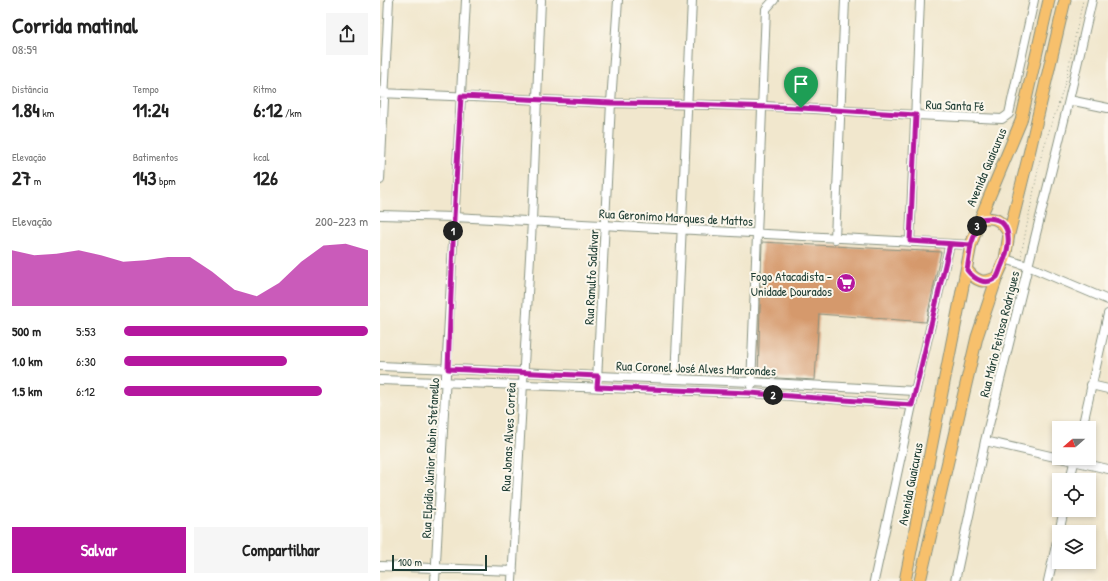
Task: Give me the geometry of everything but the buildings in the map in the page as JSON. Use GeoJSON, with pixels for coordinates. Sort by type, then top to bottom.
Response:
{"type":"FeatureCollection","features":[{"type":"Feature","properties":{"kind":"main road","name":"Avenida Guaicurus"},"geometry":{"type":"LineString","coordinates":[[905,581],[971,245],[980,219],[1021,121],[1049,0]]}},
{"type":"Feature","properties":{"kind":"main road"},"geometry":{"type":"LineString","coordinates":[[920,581],[977,336],[997,277],[1005,259],[1009,234],[1065,0]]}},
{"type":"Feature","properties":{"kind":"main road"},"geometry":{"type":"LineString","coordinates":[[980,219],[994,218],[1003,224],[1009,234]]}},
{"type":"Feature","properties":{"kind":"main road"},"geometry":{"type":"LineString","coordinates":[[967,270],[973,278],[979,281],[990,280],[997,277]]}},
{"type":"Feature","properties":{"kind":"street"},"geometry":{"type":"LineString","coordinates":[[380,180],[382,93],[389,0]]}},
{"type":"Feature","properties":{"kind":"street","name":"Rua Elpídio Júnior Rubin Stefanello"},"geometry":{"type":"LineString","coordinates":[[435,581],[446,382],[448,369],[454,217],[466,0]]}},
{"type":"Feature","properties":{"kind":"street","name":"Rua Jonas Alves Corrêa"},"geometry":{"type":"LineString","coordinates":[[512,581],[532,221],[541,0]]}},
{"type":"Feature","properties":{"kind":"street","name":"Rua Ranulfo Saldivar"},"geometry":{"type":"LineString","coordinates":[[597,387],[611,103],[618,0]]}},
{"type":"Feature","properties":{"kind":"street"},"geometry":{"type":"LineString","coordinates":[[675,379],[692,0]]}},
{"type":"Feature","properties":{"kind":"street"},"geometry":{"type":"LineString","coordinates":[[750,393],[758,233],[766,9],[774,0]]}},
{"type":"Feature","properties":{"kind":"street"},"geometry":{"type":"LineString","coordinates":[[835,239],[839,110],[845,0]]}},
{"type":"Feature","properties":{"kind":"street"},"geometry":{"type":"LineString","coordinates":[[910,241],[920,0]]}},
{"type":"Feature","properties":{"kind":"street","name":"Rua Santa Fé"},"geometry":{"type":"LineString","coordinates":[[382,93],[611,103],[763,106],[1002,119],[1008,114],[1034,0]]}},
{"type":"Feature","properties":{"kind":"street","name":"Rua Mário Feitosa Rodrigues"},"geometry":{"type":"LineString","coordinates":[[955,581],[985,440],[1069,100],[1092,0]]}},
{"type":"Feature","properties":{"kind":"street"},"geometry":{"type":"LineString","coordinates":[[1069,100],[1108,108]]}},
{"type":"Feature","properties":{"kind":"street","name":"Rua Geronimo Marques de Mattos"},"geometry":{"type":"LineString","coordinates":[[380,215],[454,217],[758,233],[835,239],[910,241],[971,245]]}},
{"type":"Feature","properties":{"kind":"street"},"geometry":{"type":"LineString","coordinates":[[874,581],[915,391],[950,244]]}},
{"type":"Feature","properties":{"kind":"street"},"geometry":{"type":"LineString","coordinates":[[1005,259],[1028,266],[1108,300]]}},
{"type":"Feature","properties":{"kind":"street"},"geometry":{"type":"LineString","coordinates":[[1083,421],[1108,314]]}},
{"type":"Feature","properties":{"kind":"street","name":"Rua Coronel José Alves Marcondes"},"geometry":{"type":"LineString","coordinates":[[380,366],[751,382],[915,391]]}},
{"type":"Feature","properties":{"kind":"street","name":"Rua Coronel José Alves Marcondes"},"geometry":{"type":"LineString","coordinates":[[380,380],[750,393],[912,405]]}},
{"type":"Feature","properties":{"kind":"street"},"geometry":{"type":"LineString","coordinates":[[1091,385],[1108,389]]}},
{"type":"Feature","properties":{"kind":"street"},"geometry":{"type":"LineString","coordinates":[[985,440],[1052,456]]}},
{"type":"Feature","properties":{"kind":"street"},"geometry":{"type":"LineString","coordinates":[[1093,465],[1108,469]]}},
{"type":"Feature","properties":{"kind":"street"},"geometry":{"type":"LineString","coordinates":[[1048,581],[1062,517]]}},
{"type":"Feature","properties":{"kind":"street"},"geometry":{"type":"LineString","coordinates":[[380,566],[513,571]]}},
{"type":"Feature","properties":{"kind":"path"},"geometry":{"type":"LineString","coordinates":[[1000,348],[1040,160],[1064,87],[1083,0]]}},
{"type":"Feature","properties":{"kind":"place","name":"Fogo Atacadista - Unidade Dourados"},"geometry":{"type":"Point","coordinates":[846,283]}},
{"type":"Feature","properties":{"kind":"route"},"geometry":{"type":"LineString","coordinates":[[801,108],[611,103],[461,96],[454,217],[448,369],[598,376],[597,387],[750,393],[912,405],[950,244],[971,245],[967,270],[973,278],[979,281],[990,280],[997,277],[1005,259],[1009,234],[1003,224],[994,218],[986,218],[980,219],[971,245],[910,241],[916,115],[801,108]]}}]}
